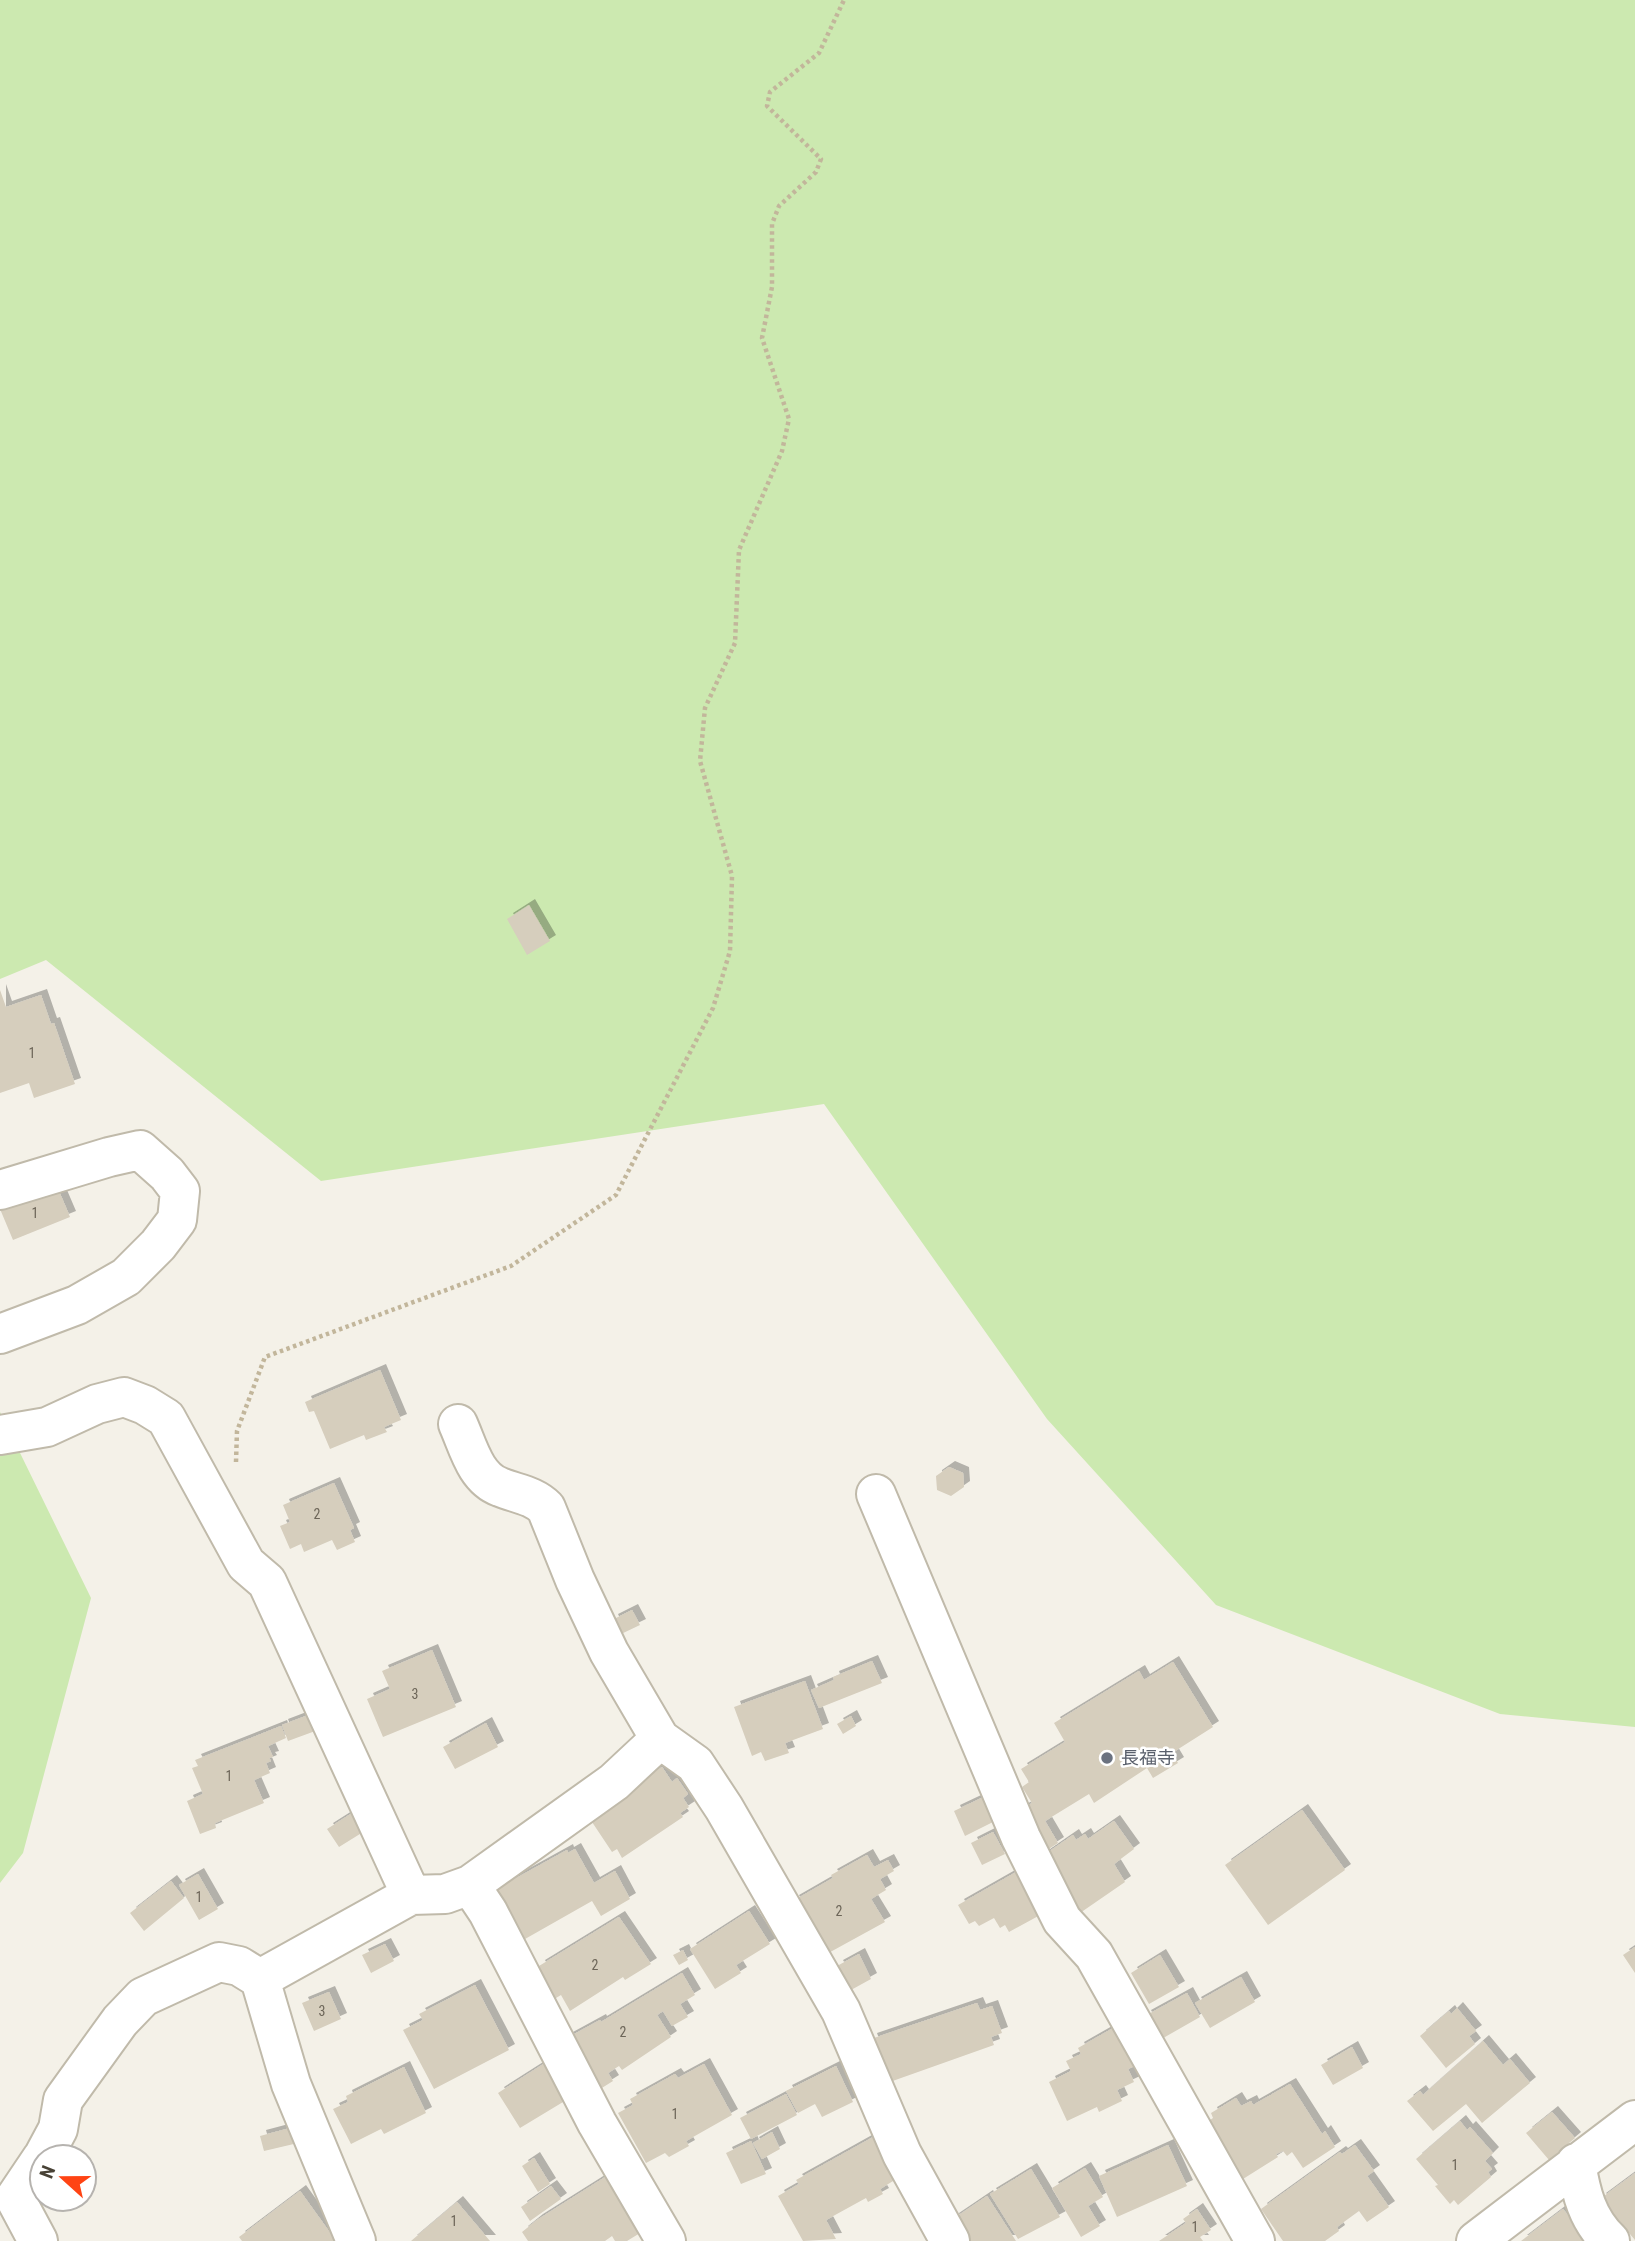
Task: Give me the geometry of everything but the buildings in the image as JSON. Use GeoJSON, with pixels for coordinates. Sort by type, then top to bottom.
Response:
{"type":"FeatureCollection","features":[{"type":"Feature","properties":{"kind":"street"},"geometry":{"type":"LineString","coordinates":[[0,1190],[140,1150],[167,1174],[180,1191],[177,1220],[158,1245],[126,1277],[77,1305],[0,1334]]}},
{"type":"Feature","properties":{"kind":"street"},"geometry":{"type":"LineString","coordinates":[[0,1435],[47,1427],[97,1404],[124,1398],[145,1405],[166,1418],[246,1564],[267,1582],[411,1895]]}},
{"type":"Feature","properties":{"kind":"street"},"geometry":{"type":"LineString","coordinates":[[458,1424],[479,1472],[496,1486],[537,1500],[546,1508],[575,1580],[609,1651],[660,1739],[695,1764],[841,2011],[902,2154],[950,2241]]}},
{"type":"Feature","properties":{"kind":"street"},"geometry":{"type":"LineString","coordinates":[[876,1494],[1021,1838],[1062,1920],[1094,1955],[1255,2241]]}},
{"type":"Feature","properties":{"kind":"street"},"geometry":{"type":"LineString","coordinates":[[260,1979],[411,1895],[445,1894],[470,1885],[614,1782],[660,1739]]}},
{"type":"Feature","properties":{"kind":"street"},"geometry":{"type":"LineString","coordinates":[[470,1885],[488,1912],[597,2123],[666,2241]]}},
{"type":"Feature","properties":{"kind":"street"},"geometry":{"type":"LineString","coordinates":[[50,2143],[58,2129],[63,2101],[120,2021],[143,1997],[219,1962],[239,1966],[260,1979],[290,2084],[356,2241]]}},
{"type":"Feature","properties":{"kind":"street"},"geometry":{"type":"LineString","coordinates":[[1476,2241],[1635,2120]]}},
{"type":"Feature","properties":{"kind":"street"},"geometry":{"type":"LineString","coordinates":[[1576,2163],[1582,2200],[1600,2231],[1610,2241]]}},
{"type":"Feature","properties":{"kind":"street"},"geometry":{"type":"LineString","coordinates":[[28,2179],[15,2198],[38,2241]]}},
{"type":"Feature","properties":{"kind":"path"},"geometry":{"type":"LineString","coordinates":[[236,1469],[237,1431],[265,1357],[511,1266],[616,1195],[713,1008],[730,951],[732,876],[700,761],[705,708],[735,643],[739,550],[782,451],[789,419],[762,338],[772,287],[772,224],[779,206],[816,172],[821,159],[767,106],[770,92],[819,53],[844,0]]}},
{"type":"Feature","properties":{"kind":"green space"},"geometry":{"type":"Polygon","coordinates":[[[0,0],[1635,0],[1635,1727],[1500,1714],[1216,1605],[1047,1419],[824,1104],[321,1181],[46,960],[0,979],[0,0]]]}},
{"type":"Feature","properties":{"kind":"green space"},"geometry":{"type":"Polygon","coordinates":[[[0,1412],[91,1598],[23,1853],[0,1883],[0,1412]]]}},
{"type":"Feature","properties":{"kind":"place","name":"長福寺"},"geometry":{"type":"Point","coordinates":[1107,1758]}}]}
